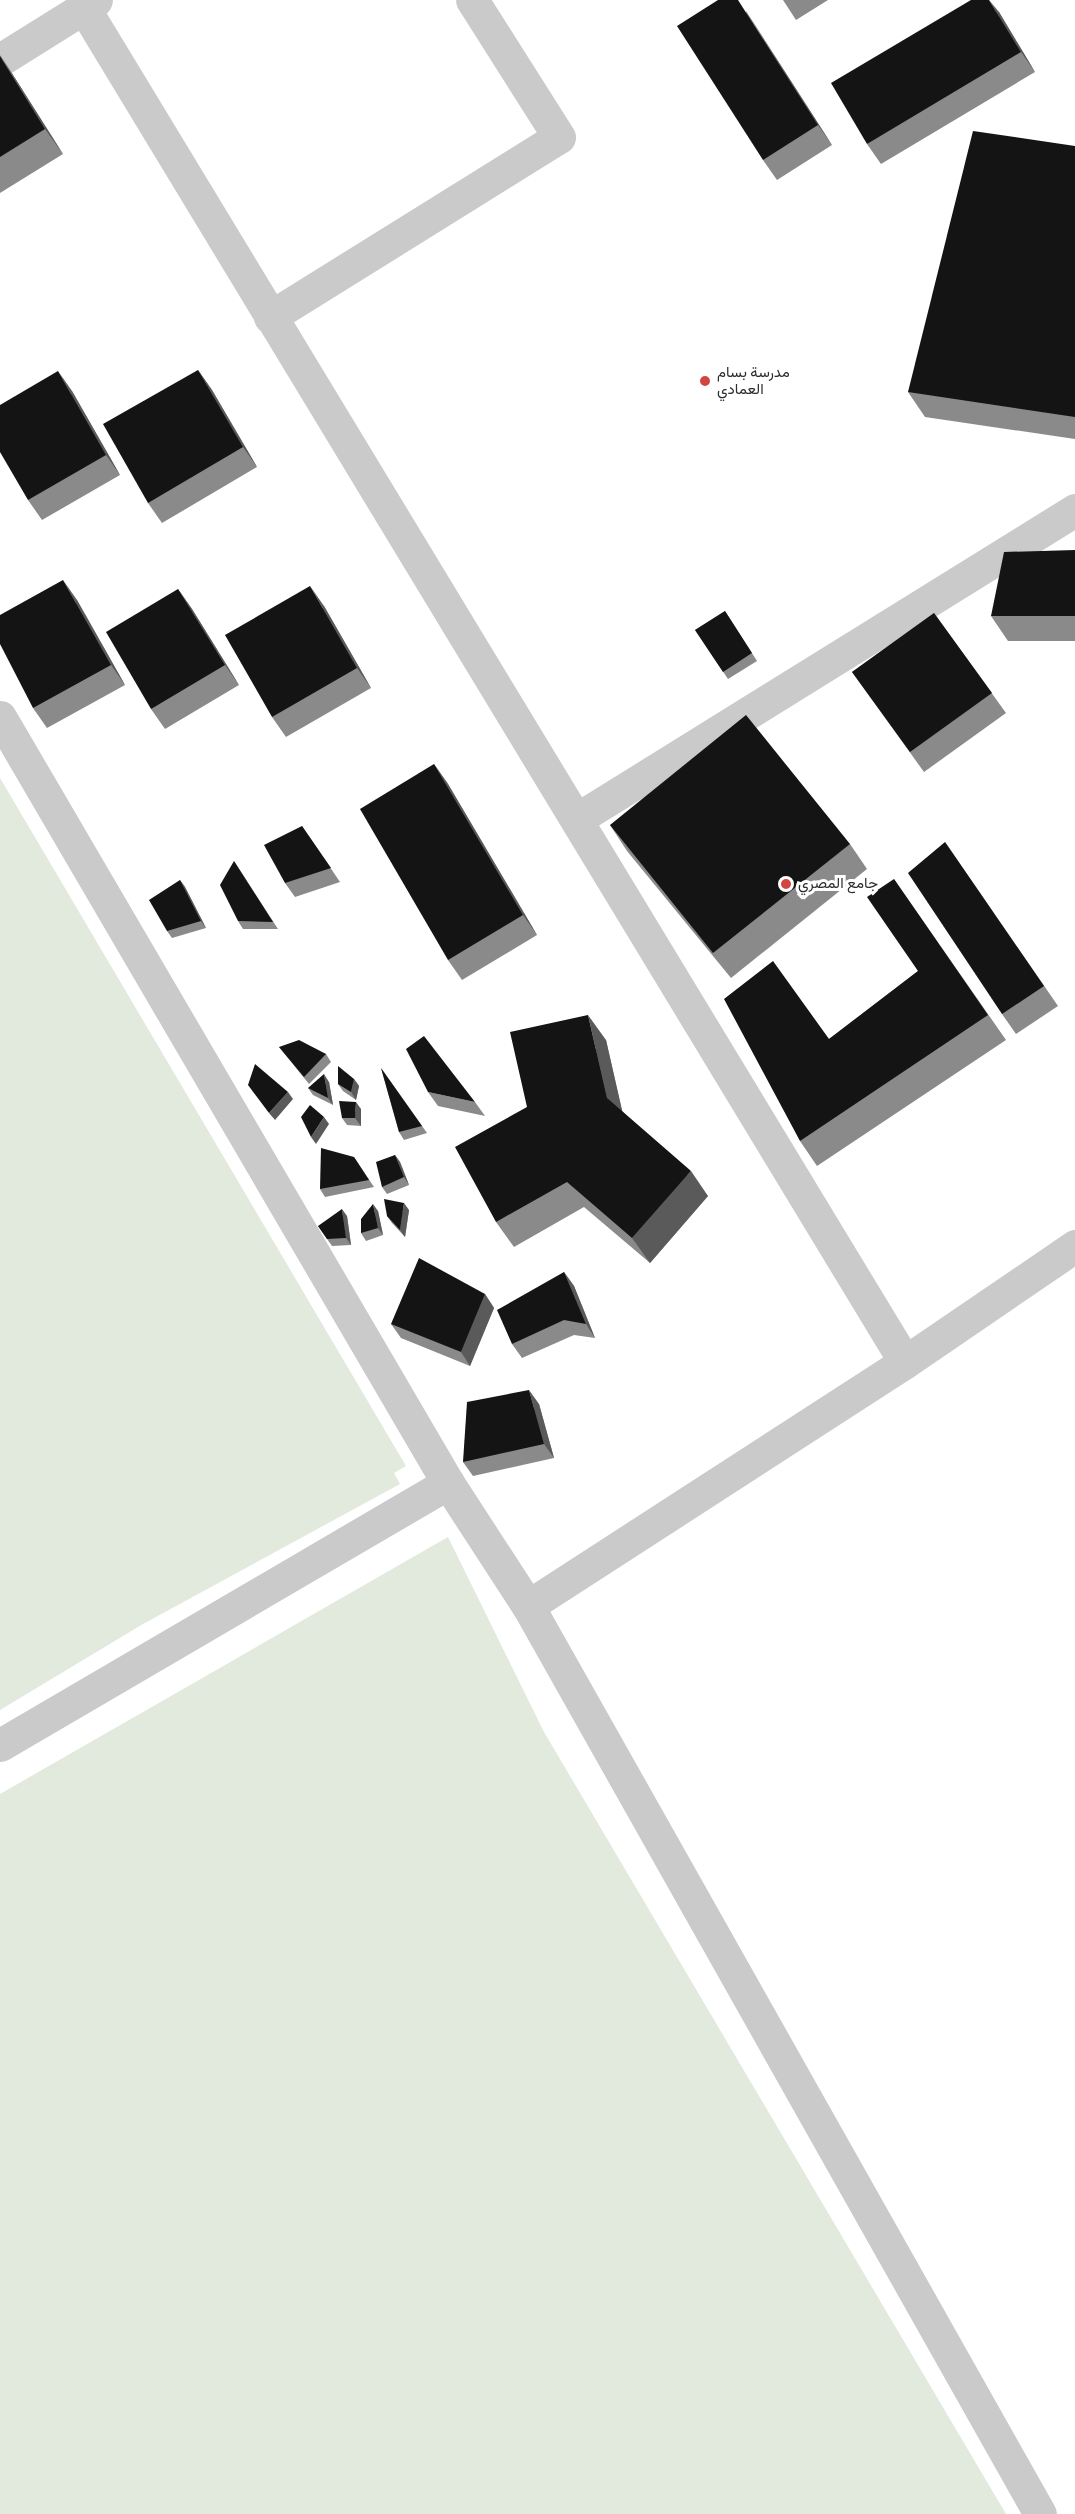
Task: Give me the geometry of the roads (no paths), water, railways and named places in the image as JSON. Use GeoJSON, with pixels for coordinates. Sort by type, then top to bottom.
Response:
{"type":"FeatureCollection","features":[{"type":"Feature","properties":{"kind":"street"},"geometry":{"type":"LineString","coordinates":[[270,317],[559,137],[472,0]]}},
{"type":"Feature","properties":{"kind":"street"},"geometry":{"type":"LineString","coordinates":[[0,60],[90,4],[270,317],[577,819],[904,1362]]}},
{"type":"Feature","properties":{"kind":"street"},"geometry":{"type":"LineString","coordinates":[[577,819],[1075,510]]}},
{"type":"Feature","properties":{"kind":"street"},"geometry":{"type":"LineString","coordinates":[[0,717],[448,1483],[528,1606],[1040,2514]]}},
{"type":"Feature","properties":{"kind":"street"},"geometry":{"type":"LineString","coordinates":[[528,1606],[904,1362],[1075,1246]]}},
{"type":"Feature","properties":{"kind":"street"},"geometry":{"type":"LineString","coordinates":[[0,1745],[448,1483]]}},
{"type":"Feature","properties":{"kind":"place","name":"مدرسة بسام العمادي"},"geometry":{"type":"Point","coordinates":[705,381]}},
{"type":"Feature","properties":{"kind":"place","name":"جامع المصري"},"geometry":{"type":"Point","coordinates":[786,884]}}]}
